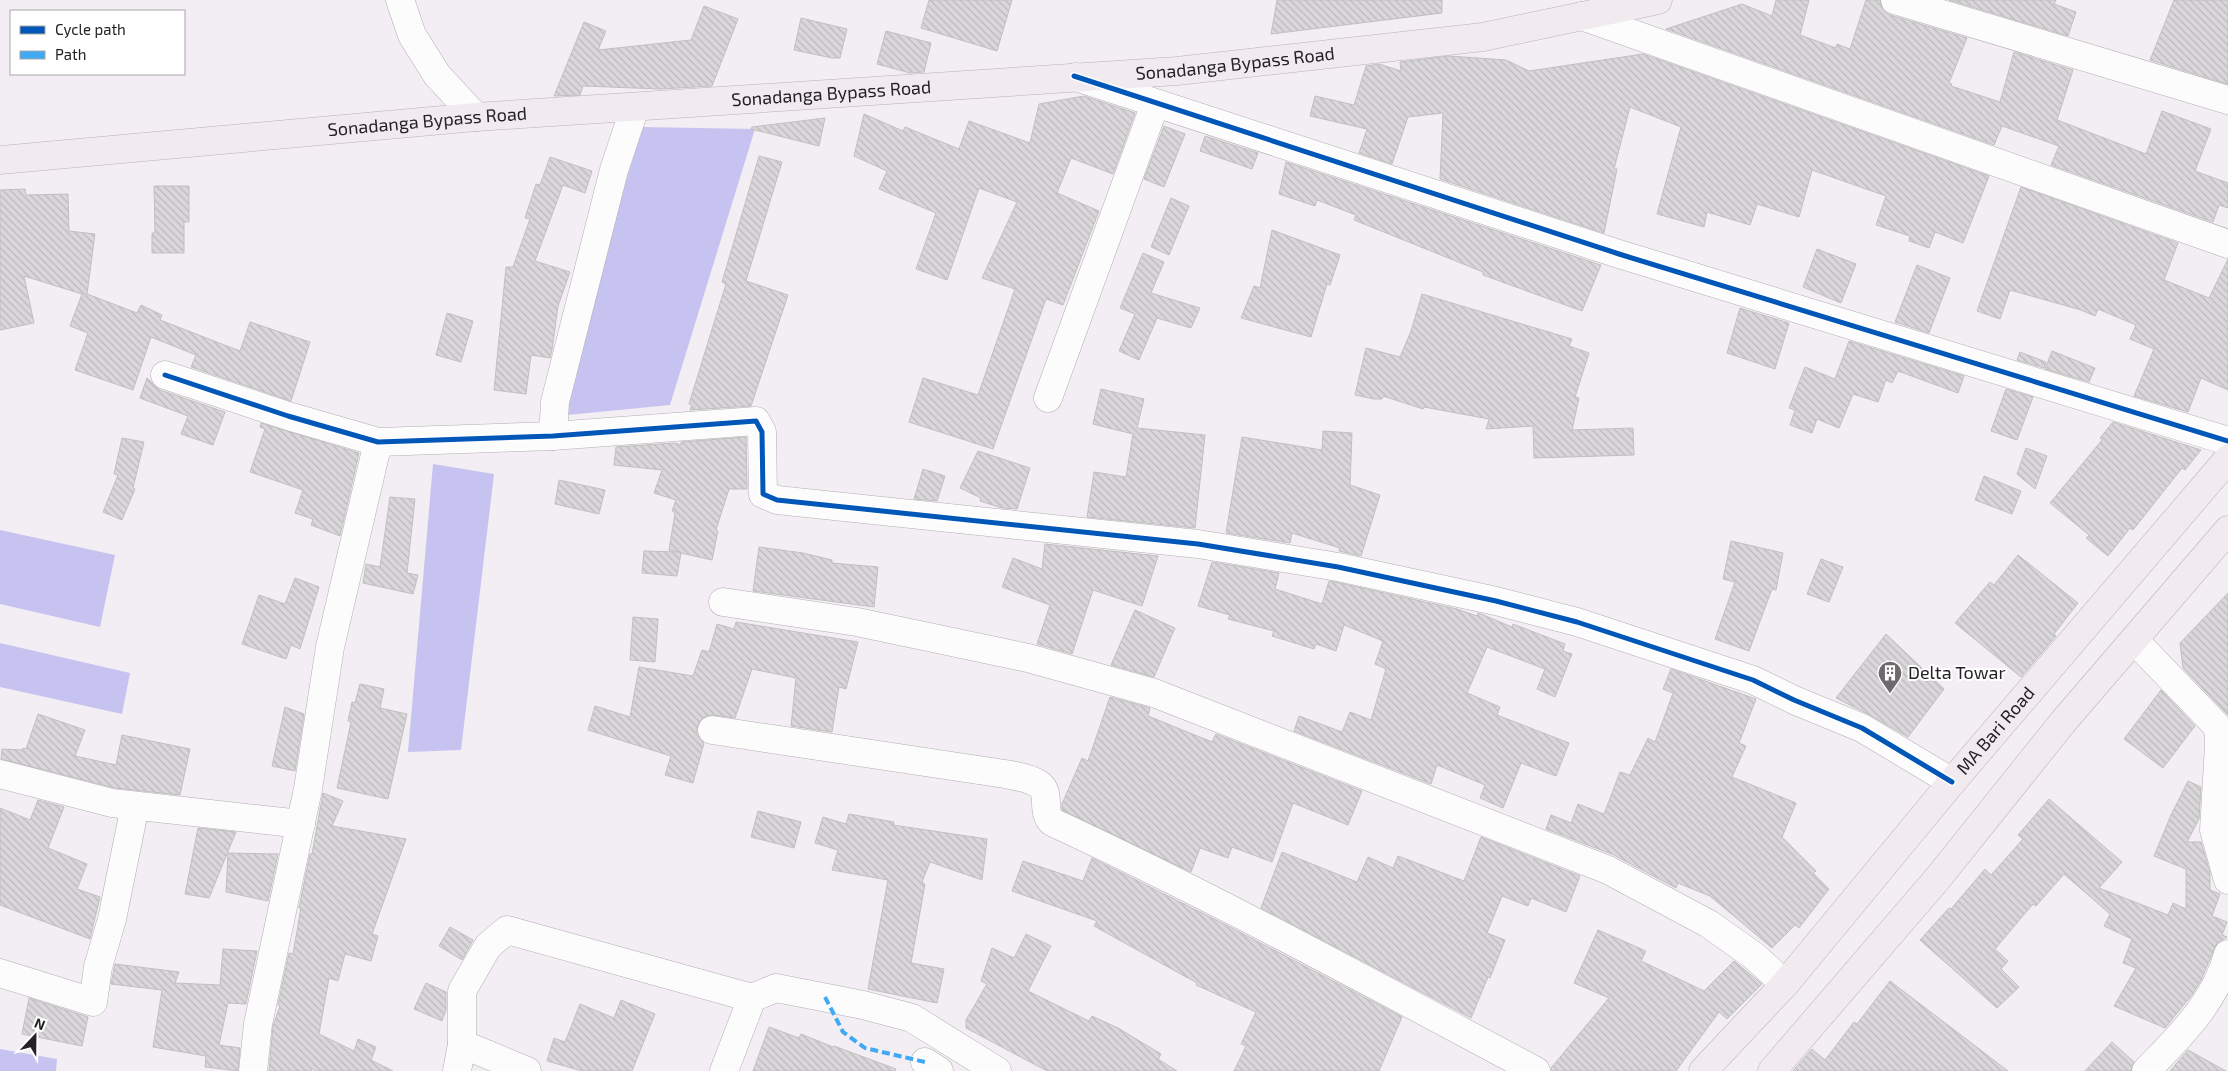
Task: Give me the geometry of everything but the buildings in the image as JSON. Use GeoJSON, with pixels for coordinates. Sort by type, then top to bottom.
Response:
{"type":"FeatureCollection","features":[{"type":"Feature","properties":{"kind":"main road","name":"Sonadanga Bypass Road"},"geometry":{"type":"LineString","coordinates":[[0,160],[476,118],[1177,70],[1483,37],[1658,0]]}},
{"type":"Feature","properties":{"kind":"main road","name":"MA Bari Road"},"geometry":{"type":"LineString","coordinates":[[1703,1071],[1784,984],[1952,782],[2228,459]]}},
{"type":"Feature","properties":{"kind":"main road"},"geometry":{"type":"LineString","coordinates":[[1772,1071],[1938,878],[2063,722],[2228,530]]}},
{"type":"Feature","properties":{"kind":"street"},"geometry":{"type":"LineString","coordinates":[[400,0],[412,35],[437,75],[476,118]]}},
{"type":"Feature","properties":{"kind":"street"},"geometry":{"type":"LineString","coordinates":[[1895,0],[2228,100]]}},
{"type":"Feature","properties":{"kind":"street"},"geometry":{"type":"LineString","coordinates":[[1582,16],[2228,244]]}},
{"type":"Feature","properties":{"kind":"street"},"geometry":{"type":"LineString","coordinates":[[1074,76],[1619,254],[2228,441]]}},
{"type":"Feature","properties":{"kind":"street"},"geometry":{"type":"LineString","coordinates":[[1048,398],[1155,104]]}},
{"type":"Feature","properties":{"kind":"street"},"geometry":{"type":"LineString","coordinates":[[553,436],[555,402],[614,170],[635,107]]}},
{"type":"Feature","properties":{"kind":"street"},"geometry":{"type":"LineString","coordinates":[[164,375],[288,416],[378,442],[553,436],[756,421],[762,432],[763,494],[777,500],[1198,544],[1338,567],[1496,601],[1577,622],[1753,680],[1794,700],[1862,728],[1952,782]]}},
{"type":"Feature","properties":{"kind":"street"},"geometry":{"type":"LineString","coordinates":[[254,1071],[258,1024],[308,789],[330,647],[378,442]]}},
{"type":"Feature","properties":{"kind":"street"},"geometry":{"type":"LineString","coordinates":[[723,602],[857,622],[1018,656],[1154,693],[1608,870],[1709,924],[1754,956],[1784,984]]}},
{"type":"Feature","properties":{"kind":"street"},"geometry":{"type":"LineString","coordinates":[[2134,640],[2223,726],[2214,830],[2228,880]]}},
{"type":"Feature","properties":{"kind":"street"},"geometry":{"type":"LineString","coordinates":[[712,730],[1005,774],[1032,781],[1044,790],[1047,818],[1052,822],[1172,880],[1536,1071]]}},
{"type":"Feature","properties":{"kind":"street"},"geometry":{"type":"LineString","coordinates":[[0,774],[112,803],[301,824]]}},
{"type":"Feature","properties":{"kind":"street"},"geometry":{"type":"LineString","coordinates":[[0,973],[94,1002],[98,967],[112,919],[135,806]]}},
{"type":"Feature","properties":{"kind":"street"},"geometry":{"type":"LineString","coordinates":[[457,1071],[462,1044],[462,991],[488,946],[507,930],[752,998],[776,988],[863,1005],[912,1018],[997,1071]]}},
{"type":"Feature","properties":{"kind":"street"},"geometry":{"type":"LineString","coordinates":[[2146,1071],[2196,1018],[2219,979],[2228,954]]}},
{"type":"Feature","properties":{"kind":"street"},"geometry":{"type":"LineString","coordinates":[[724,1071],[752,998]]}},
{"type":"Feature","properties":{"kind":"street"},"geometry":{"type":"LineString","coordinates":[[462,1044],[527,1071]]}},
{"type":"Feature","properties":{"kind":"shaded area"},"geometry":{"type":"Polygon","coordinates":[[[642,127],[755,129],[670,405],[557,416],[642,127]]]}},
{"type":"Feature","properties":{"kind":"shaded area"},"geometry":{"type":"Polygon","coordinates":[[[433,464],[494,474],[461,750],[408,752],[433,464]]]}},
{"type":"Feature","properties":{"kind":"shaded area"},"geometry":{"type":"Polygon","coordinates":[[[0,530],[115,555],[100,627],[0,604],[0,530]]]}},
{"type":"Feature","properties":{"kind":"shaded area"},"geometry":{"type":"Polygon","coordinates":[[[0,643],[130,673],[122,714],[0,687],[0,643]]]}},
{"type":"Feature","properties":{"kind":"shaded area"},"geometry":{"type":"Polygon","coordinates":[[[0,1049],[57,1059],[56,1071],[0,1071],[0,1049]]]}},
{"type":"Feature","properties":{"kind":"marked path"},"geometry":{"type":"LineString","coordinates":[[825,997],[843,1032],[865,1048],[925,1062]]}},
{"type":"Feature","properties":{"kind":"cycle path"},"geometry":{"type":"LineString","coordinates":[[1074,76],[1619,254],[2228,441]]}},
{"type":"Feature","properties":{"kind":"cycle path"},"geometry":{"type":"LineString","coordinates":[[165,375],[288,416],[378,442],[553,436],[756,421],[762,432],[763,494],[777,500],[1198,544],[1338,567],[1496,601],[1577,622],[1753,680],[1794,700],[1862,728],[1952,782]]}},
{"type":"Feature","properties":{"kind":"place","name":"Delta Towar"},"geometry":{"type":"Point","coordinates":[1890,694]}}]}
